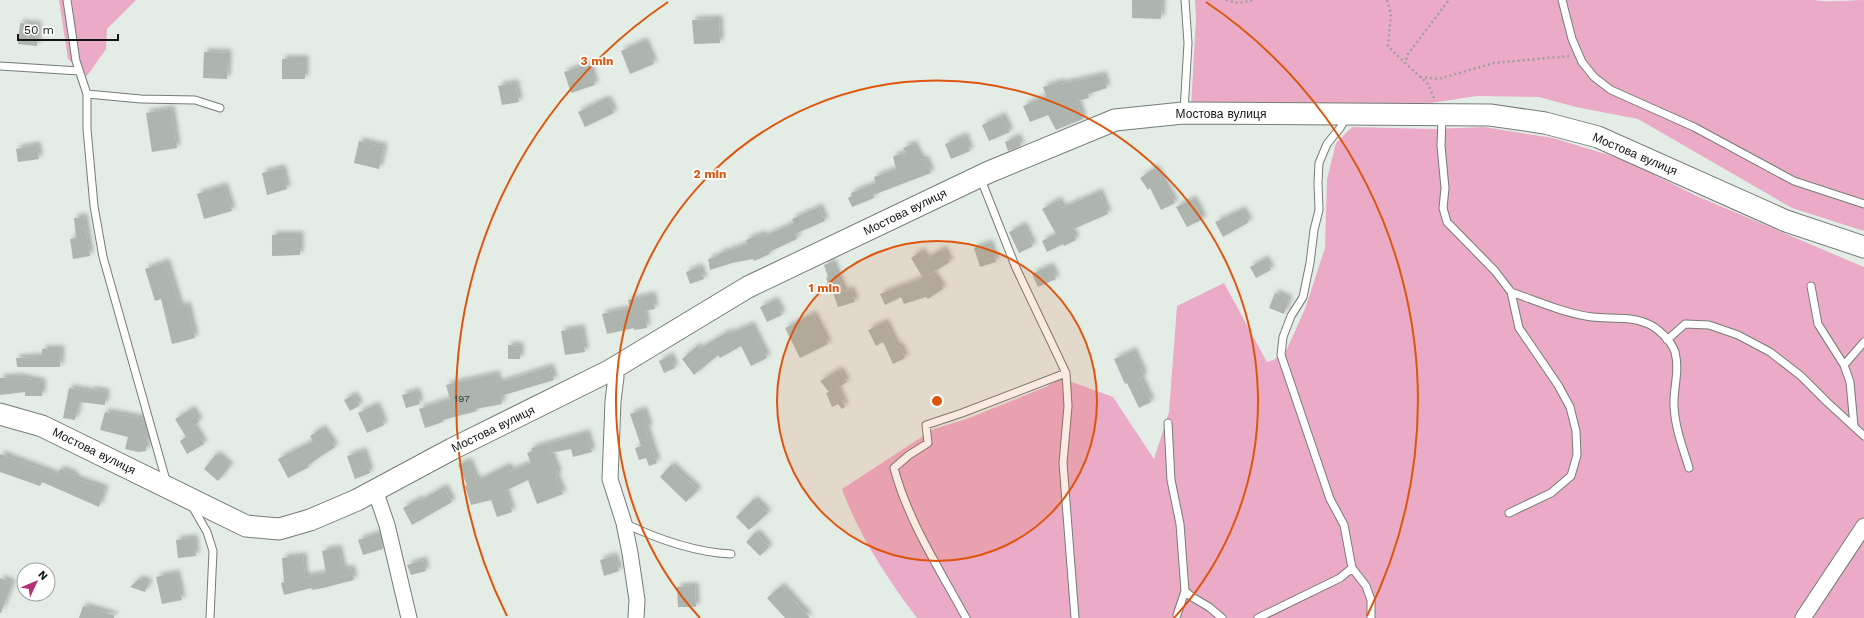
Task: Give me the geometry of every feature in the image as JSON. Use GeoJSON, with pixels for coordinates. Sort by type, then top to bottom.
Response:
{"type":"FeatureCollection","features":[{"type":"Feature","properties":{"kind":"street","name":"Мостова вулиця"},"geometry":{"type":"LineString","coordinates":[[0,414],[42,426],[246,526],[279,529],[310,520],[375,490],[452,449],[613,369],[748,287],[980,176],[1115,120],[1184,113],[1437,114],[1498,116],[1544,123],[1598,137],[1786,221],[1864,247]]}},
{"type":"Feature","properties":{"kind":"street"},"geometry":{"type":"LineString","coordinates":[[613,369],[616,377],[613,401],[610,479],[624,523],[637,600],[636,618]]}},
{"type":"Feature","properties":{"kind":"street"},"geometry":{"type":"LineString","coordinates":[[375,490],[387,525],[409,618]]}},
{"type":"Feature","properties":{"kind":"street"},"geometry":{"type":"LineString","coordinates":[[1803,618],[1864,526]]}},
{"type":"Feature","properties":{"kind":"lane"},"geometry":{"type":"LineString","coordinates":[[67,0],[79,71],[87,94],[87,129],[94,206],[103,257],[177,492],[207,532],[213,551],[210,618]]}},
{"type":"Feature","properties":{"kind":"lane"},"geometry":{"type":"LineString","coordinates":[[1184,113],[1188,43],[1185,0]]}},
{"type":"Feature","properties":{"kind":"lane"},"geometry":{"type":"LineString","coordinates":[[1562,0],[1572,39],[1582,62],[1594,77],[1611,90],[1694,127],[1794,181],[1864,204]]}},
{"type":"Feature","properties":{"kind":"lane"},"geometry":{"type":"LineString","coordinates":[[0,66],[79,71]]}},
{"type":"Feature","properties":{"kind":"lane"},"geometry":{"type":"LineString","coordinates":[[87,94],[141,99],[195,100],[220,108]]}},
{"type":"Feature","properties":{"kind":"lane"},"geometry":{"type":"LineString","coordinates":[[1348,114],[1328,144],[1319,163],[1319,210],[1314,230],[1310,263],[1303,297],[1291,316],[1283,337],[1281,355],[1330,499],[1344,525],[1352,568],[1366,586],[1371,600],[1371,618]]}},
{"type":"Feature","properties":{"kind":"lane"},"geometry":{"type":"LineString","coordinates":[[1437,114],[1445,188],[1443,208],[1447,222],[1495,271],[1511,292],[1519,328],[1558,385],[1570,407],[1576,431],[1577,454],[1571,476],[1551,493],[1509,513]]}},
{"type":"Feature","properties":{"kind":"lane"},"geometry":{"type":"LineString","coordinates":[[980,176],[1016,268],[1066,372],[1068,406],[1062,463],[1075,618]]}},
{"type":"Feature","properties":{"kind":"lane"},"geometry":{"type":"LineString","coordinates":[[1811,286],[1818,324],[1844,365],[1850,382],[1854,426]]}},
{"type":"Feature","properties":{"kind":"lane"},"geometry":{"type":"LineString","coordinates":[[1511,292],[1560,310],[1592,317],[1645,322],[1661,332],[1675,351],[1678,376],[1674,405],[1677,426],[1690,468]]}},
{"type":"Feature","properties":{"kind":"lane"},"geometry":{"type":"LineString","coordinates":[[1666,340],[1685,324],[1709,325],[1738,335],[1770,352],[1801,376],[1864,436]]}},
{"type":"Feature","properties":{"kind":"lane"},"geometry":{"type":"LineString","coordinates":[[1844,365],[1864,342]]}},
{"type":"Feature","properties":{"kind":"lane"},"geometry":{"type":"LineString","coordinates":[[966,618],[923,539],[901,493],[894,468],[908,455],[928,443],[926,425],[962,413],[1066,372]]}},
{"type":"Feature","properties":{"kind":"lane"},"geometry":{"type":"LineString","coordinates":[[1168,424],[1171,480],[1180,524],[1184,591],[1178,615]]}},
{"type":"Feature","properties":{"kind":"lane"},"geometry":{"type":"LineString","coordinates":[[624,523],[646,534],[686,547],[712,553],[731,554]]}},
{"type":"Feature","properties":{"kind":"lane"},"geometry":{"type":"LineString","coordinates":[[1258,618],[1340,578],[1352,568]]}},
{"type":"Feature","properties":{"kind":"lane"},"geometry":{"type":"LineString","coordinates":[[1184,591],[1192,598],[1209,607],[1222,618]]}},
{"type":"Feature","properties":{"kind":"path"},"geometry":{"type":"LineString","coordinates":[[1226,0],[1238,3],[1254,0]]}},
{"type":"Feature","properties":{"kind":"path"},"geometry":{"type":"LineString","coordinates":[[1387,0],[1391,14],[1388,46],[1428,84],[1434,97],[1437,114]]}},
{"type":"Feature","properties":{"kind":"path"},"geometry":{"type":"LineString","coordinates":[[1405,63],[1408,54],[1449,0]]}},
{"type":"Feature","properties":{"kind":"path"},"geometry":{"type":"LineString","coordinates":[[1420,77],[1438,79],[1494,63],[1579,55]]}},
{"type":"Feature","properties":{"kind":"shaded area"},"geometry":{"type":"Polygon","coordinates":[[[59,0],[136,0],[107,29],[106,49],[87,76],[68,59],[59,0]]]}},
{"type":"Feature","properties":{"kind":"shaded area"},"geometry":{"type":"Polygon","coordinates":[[[1195,0],[1864,0],[1864,231],[1792,208],[1638,119],[1576,107],[1539,97],[1477,96],[1424,104],[1390,106],[1191,107],[1196,19],[1195,0]]]}},
{"type":"Feature","properties":{"kind":"shaded area"},"geometry":{"type":"Polygon","coordinates":[[[1352,127],[1433,129],[1484,127],[1553,138],[1622,159],[1699,197],[1864,267],[1864,618],[917,618],[895,588],[865,540],[856,523],[842,489],[934,429],[969,418],[1046,387],[1061,378],[1113,397],[1154,459],[1169,412],[1177,306],[1224,283],[1267,362],[1273,360],[1286,351],[1305,309],[1325,248],[1327,179],[1336,143],[1352,127]]]}},
{"type":"Feature","properties":{"kind":"building"},"geometry":{"type":"Polygon","coordinates":[[[1132,0],[1162,0],[1161,19],[1132,18],[1132,0]]]}},
{"type":"Feature","properties":{"kind":"building"},"geometry":{"type":"Polygon","coordinates":[[[719,19],[720,43],[694,44],[692,20],[719,19]]]}},
{"type":"Feature","properties":{"kind":"building"},"geometry":{"type":"Polygon","coordinates":[[[20,23],[38,25],[37,46],[18,44],[20,23]]]}},
{"type":"Feature","properties":{"kind":"building"},"geometry":{"type":"Polygon","coordinates":[[[644,41],[654,64],[630,74],[621,51],[644,41]]]}},
{"type":"Feature","properties":{"kind":"building"},"geometry":{"type":"Polygon","coordinates":[[[204,52],[228,53],[227,79],[203,78],[204,52]]]}},
{"type":"Feature","properties":{"kind":"building"},"geometry":{"type":"Polygon","coordinates":[[[282,59],[305,59],[305,79],[282,79],[282,59]]]}},
{"type":"Feature","properties":{"kind":"building"},"geometry":{"type":"Polygon","coordinates":[[[589,64],[595,85],[571,93],[564,72],[589,64]]]}},
{"type":"Feature","properties":{"kind":"building"},"geometry":{"type":"Polygon","coordinates":[[[1103,75],[1107,88],[1088,94],[1089,98],[1077,101],[1083,119],[1056,130],[1048,115],[1030,122],[1023,106],[1046,96],[1043,87],[1061,82],[1061,84],[1103,75]]]}},
{"type":"Feature","properties":{"kind":"building"},"geometry":{"type":"Polygon","coordinates":[[[515,83],[519,102],[502,105],[498,86],[515,83]]]}},
{"type":"Feature","properties":{"kind":"building"},"geometry":{"type":"Polygon","coordinates":[[[603,100],[608,100],[614,113],[585,127],[578,112],[603,100]]]}},
{"type":"Feature","properties":{"kind":"building"},"geometry":{"type":"Polygon","coordinates":[[[171,109],[177,148],[152,152],[146,113],[171,109]]]}},
{"type":"Feature","properties":{"kind":"building"},"geometry":{"type":"Polygon","coordinates":[[[1002,116],[1010,132],[989,141],[982,125],[1002,116]]]}},
{"type":"Feature","properties":{"kind":"building"},"geometry":{"type":"Polygon","coordinates":[[[964,136],[970,151],[951,159],[945,144],[964,136]]]}},
{"type":"Feature","properties":{"kind":"building"},"geometry":{"type":"Polygon","coordinates":[[[1017,137],[1021,146],[1008,151],[1005,142],[1017,137]]]}},
{"type":"Feature","properties":{"kind":"building"},"geometry":{"type":"Polygon","coordinates":[[[359,141],[384,147],[379,169],[354,163],[359,141]]]}},
{"type":"Feature","properties":{"kind":"building"},"geometry":{"type":"Polygon","coordinates":[[[913,144],[921,160],[925,159],[931,173],[873,195],[874,198],[852,207],[848,198],[852,196],[851,193],[876,183],[874,177],[896,169],[893,156],[906,153],[903,148],[913,144]]]}},
{"type":"Feature","properties":{"kind":"building"},"geometry":{"type":"Polygon","coordinates":[[[37,145],[39,159],[18,162],[16,149],[37,145]]]}},
{"type":"Feature","properties":{"kind":"building"},"geometry":{"type":"Polygon","coordinates":[[[282,168],[287,189],[267,195],[262,173],[282,168]]]}},
{"type":"Feature","properties":{"kind":"building"},"geometry":{"type":"Polygon","coordinates":[[[1155,168],[1175,203],[1161,210],[1150,188],[1148,190],[1140,178],[1155,168]]]}},
{"type":"Feature","properties":{"kind":"building"},"geometry":{"type":"Polygon","coordinates":[[[224,186],[232,211],[204,219],[197,194],[224,186]]]}},
{"type":"Feature","properties":{"kind":"building"},"geometry":{"type":"Polygon","coordinates":[[[1099,192],[1108,214],[1071,230],[1076,240],[1064,246],[1063,244],[1047,252],[1042,241],[1056,234],[1042,209],[1058,200],[1062,208],[1099,192]]]}},
{"type":"Feature","properties":{"kind":"building"},"geometry":{"type":"Polygon","coordinates":[[[1193,199],[1203,219],[1187,227],[1176,207],[1193,199]]]}},
{"type":"Feature","properties":{"kind":"building"},"geometry":{"type":"Polygon","coordinates":[[[819,207],[825,221],[795,234],[797,239],[754,261],[753,259],[732,263],[710,270],[708,259],[747,244],[746,240],[762,234],[763,237],[794,223],[792,219],[819,207]]]}},
{"type":"Feature","properties":{"kind":"building"},"geometry":{"type":"Polygon","coordinates":[[[1242,210],[1249,222],[1223,237],[1215,222],[1242,210]]]}},
{"type":"Feature","properties":{"kind":"building"},"geometry":{"type":"Polygon","coordinates":[[[84,217],[90,256],[73,259],[70,239],[76,238],[74,218],[84,217]]]}},
{"type":"Feature","properties":{"kind":"building"},"geometry":{"type":"Polygon","coordinates":[[[1023,225],[1033,246],[1019,253],[1009,232],[1023,225]]]}},
{"type":"Feature","properties":{"kind":"building"},"geometry":{"type":"Polygon","coordinates":[[[272,235],[300,235],[300,255],[272,256],[272,235]]]}},
{"type":"Feature","properties":{"kind":"building"},"geometry":{"type":"Polygon","coordinates":[[[989,243],[996,262],[980,267],[974,248],[989,243]]]}},
{"type":"Feature","properties":{"kind":"building"},"geometry":{"type":"Polygon","coordinates":[[[943,249],[950,262],[927,276],[933,274],[943,289],[928,299],[926,297],[904,304],[901,297],[885,305],[880,294],[923,278],[911,258],[921,251],[926,259],[943,249]]]}},
{"type":"Feature","properties":{"kind":"building"},"geometry":{"type":"Polygon","coordinates":[[[1265,259],[1271,270],[1256,278],[1250,267],[1265,259]]]}},
{"type":"Feature","properties":{"kind":"building"},"geometry":{"type":"Polygon","coordinates":[[[166,262],[180,307],[187,305],[195,338],[172,344],[161,299],[155,301],[145,269],[166,262]]]}},
{"type":"Feature","properties":{"kind":"building"},"geometry":{"type":"Polygon","coordinates":[[[832,262],[844,292],[851,290],[855,302],[838,307],[826,278],[828,277],[824,265],[832,262]]]}},
{"type":"Feature","properties":{"kind":"building"},"geometry":{"type":"Polygon","coordinates":[[[1050,266],[1056,279],[1038,287],[1032,274],[1050,266]]]}},
{"type":"Feature","properties":{"kind":"building"},"geometry":{"type":"Polygon","coordinates":[[[699,267],[704,279],[690,284],[686,272],[699,267]]]}},
{"type":"Feature","properties":{"kind":"building"},"geometry":{"type":"Polygon","coordinates":[[[1275,293],[1289,299],[1284,314],[1269,308],[1275,293]]]}},
{"type":"Feature","properties":{"kind":"building"},"geometry":{"type":"Polygon","coordinates":[[[652,295],[655,309],[644,311],[647,328],[634,330],[634,328],[607,334],[602,314],[630,308],[628,300],[652,295]]]}},
{"type":"Feature","properties":{"kind":"building"},"geometry":{"type":"Polygon","coordinates":[[[775,300],[782,315],[767,322],[760,307],[775,300]]]}},
{"type":"Feature","properties":{"kind":"building"},"geometry":{"type":"Polygon","coordinates":[[[813,314],[828,344],[800,358],[785,328],[813,314]]]}},
{"type":"Feature","properties":{"kind":"building"},"geometry":{"type":"Polygon","coordinates":[[[885,322],[897,347],[900,346],[905,358],[893,364],[883,342],[876,346],[868,330],[885,322]]]}},
{"type":"Feature","properties":{"kind":"building"},"geometry":{"type":"Polygon","coordinates":[[[751,325],[767,358],[751,366],[741,346],[720,358],[718,355],[694,375],[682,359],[697,346],[699,349],[728,332],[729,334],[751,325]]]}},
{"type":"Feature","properties":{"kind":"building"},"geometry":{"type":"Polygon","coordinates":[[[581,328],[585,352],[565,355],[561,331],[581,328]]]}},
{"type":"Feature","properties":{"kind":"building"},"geometry":{"type":"Polygon","coordinates":[[[508,345],[520,346],[520,359],[508,359],[508,345]]]}},
{"type":"Feature","properties":{"kind":"building"},"geometry":{"type":"Polygon","coordinates":[[[42,349],[61,349],[60,367],[17,367],[16,358],[42,357],[42,349]]]}},
{"type":"Feature","properties":{"kind":"building"},"geometry":{"type":"Polygon","coordinates":[[[1133,351],[1144,376],[1140,378],[1151,402],[1139,408],[1127,383],[1125,384],[1114,359],[1133,351]]]}},
{"type":"Feature","properties":{"kind":"building"},"geometry":{"type":"Polygon","coordinates":[[[670,356],[675,368],[664,373],[659,361],[670,356]]]}},
{"type":"Feature","properties":{"kind":"building"},"geometry":{"type":"Polygon","coordinates":[[[550,367],[554,380],[501,396],[502,404],[476,409],[477,411],[443,420],[443,422],[425,428],[419,409],[450,399],[446,385],[496,374],[498,383],[550,367]]]}},
{"type":"Feature","properties":{"kind":"building"},"geometry":{"type":"Polygon","coordinates":[[[839,370],[847,382],[837,388],[845,407],[842,409],[838,404],[832,407],[826,393],[829,392],[820,381],[839,370]]]}},
{"type":"Feature","properties":{"kind":"building"},"geometry":{"type":"Polygon","coordinates":[[[18,377],[42,382],[42,396],[25,396],[25,392],[0,395],[0,378],[18,377]]]}},
{"type":"Feature","properties":{"kind":"building"},"geometry":{"type":"Polygon","coordinates":[[[69,388],[91,392],[91,390],[106,392],[105,405],[79,402],[75,420],[63,418],[69,388]]]}},
{"type":"Feature","properties":{"kind":"building"},"geometry":{"type":"Polygon","coordinates":[[[416,391],[420,404],[406,408],[402,395],[416,391]]]}},
{"type":"Feature","properties":{"kind":"building"},"geometry":{"type":"Polygon","coordinates":[[[353,395],[360,405],[350,411],[344,400],[353,395]]]}},
{"type":"Feature","properties":{"kind":"building"},"geometry":{"type":"Polygon","coordinates":[[[376,405],[384,425],[367,433],[358,413],[376,405]]]}},
{"type":"Feature","properties":{"kind":"building"},"geometry":{"type":"Polygon","coordinates":[[[192,409],[199,422],[193,426],[204,444],[187,454],[180,441],[186,437],[175,419],[192,409]]]}},
{"type":"Feature","properties":{"kind":"building"},"geometry":{"type":"Polygon","coordinates":[[[643,410],[649,427],[646,429],[657,463],[649,466],[646,458],[639,460],[635,448],[641,446],[630,414],[643,410]]]}},
{"type":"Feature","properties":{"kind":"building"},"geometry":{"type":"Polygon","coordinates":[[[105,412],[144,419],[148,435],[146,451],[138,452],[125,449],[128,437],[100,430],[105,412]]]}},
{"type":"Feature","properties":{"kind":"building"},"geometry":{"type":"Polygon","coordinates":[[[322,428],[335,447],[308,465],[309,467],[288,478],[278,459],[313,441],[310,436],[322,428]]]}},
{"type":"Feature","properties":{"kind":"building"},"geometry":{"type":"Polygon","coordinates":[[[586,433],[592,452],[573,457],[571,449],[550,453],[558,473],[556,478],[563,494],[537,504],[528,480],[505,491],[512,512],[497,517],[491,500],[471,505],[465,486],[467,485],[458,465],[468,461],[477,481],[507,466],[510,471],[531,463],[527,453],[532,451],[532,448],[586,433]]]}},
{"type":"Feature","properties":{"kind":"building"},"geometry":{"type":"Polygon","coordinates":[[[363,451],[370,473],[355,479],[347,456],[363,451]]]}},
{"type":"Feature","properties":{"kind":"building"},"geometry":{"type":"Polygon","coordinates":[[[0,454],[57,475],[60,469],[75,475],[74,478],[105,489],[99,507],[42,482],[40,486],[0,472],[0,454]]]}},
{"type":"Feature","properties":{"kind":"building"},"geometry":{"type":"Polygon","coordinates":[[[216,454],[230,466],[218,481],[204,469],[216,454]]]}},
{"type":"Feature","properties":{"kind":"building"},"geometry":{"type":"Polygon","coordinates":[[[671,465],[698,490],[686,502],[660,477],[671,465]]]}},
{"type":"Feature","properties":{"kind":"building"},"geometry":{"type":"Polygon","coordinates":[[[444,487],[452,502],[412,525],[403,508],[419,499],[420,501],[444,487]]]}},
{"type":"Feature","properties":{"kind":"building"},"geometry":{"type":"Polygon","coordinates":[[[754,499],[768,513],[749,530],[736,517],[754,499]]]}},
{"type":"Feature","properties":{"kind":"building"},"geometry":{"type":"Polygon","coordinates":[[[756,532],[769,547],[760,556],[746,542],[756,532]]]}},
{"type":"Feature","properties":{"kind":"building"},"geometry":{"type":"Polygon","coordinates":[[[380,533],[383,549],[363,555],[358,540],[380,533]]]}},
{"type":"Feature","properties":{"kind":"building"},"geometry":{"type":"Polygon","coordinates":[[[194,538],[196,556],[178,558],[176,540],[194,538]]]}},
{"type":"Feature","properties":{"kind":"building"},"geometry":{"type":"Polygon","coordinates":[[[338,548],[343,570],[351,568],[354,580],[323,588],[312,590],[311,588],[284,595],[281,583],[284,582],[282,558],[303,556],[305,577],[326,573],[322,551],[338,548]]]}},
{"type":"Feature","properties":{"kind":"building"},"geometry":{"type":"Polygon","coordinates":[[[614,556],[619,571],[604,576],[600,560],[614,556]]]}},
{"type":"Feature","properties":{"kind":"building"},"geometry":{"type":"Polygon","coordinates":[[[423,560],[426,571],[411,575],[407,565],[423,560]]]}},
{"type":"Feature","properties":{"kind":"building"},"geometry":{"type":"Polygon","coordinates":[[[176,573],[182,600],[162,604],[156,577],[176,573]]]}},
{"type":"Feature","properties":{"kind":"building"},"geometry":{"type":"Polygon","coordinates":[[[0,578],[12,583],[1,613],[0,613],[0,578]]]}},
{"type":"Feature","properties":{"kind":"building"},"geometry":{"type":"Polygon","coordinates":[[[139,579],[149,582],[145,592],[130,587],[139,579]]]}},
{"type":"Feature","properties":{"kind":"building"},"geometry":{"type":"Polygon","coordinates":[[[695,586],[696,607],[678,607],[677,587],[695,586]]]}},
{"type":"Feature","properties":{"kind":"building"},"geometry":{"type":"Polygon","coordinates":[[[781,586],[810,618],[785,618],[767,598],[781,586]]]}},
{"type":"Feature","properties":{"kind":"building"},"geometry":{"type":"Polygon","coordinates":[[[83,606],[114,615],[114,618],[79,618],[83,606]]]}}]}
